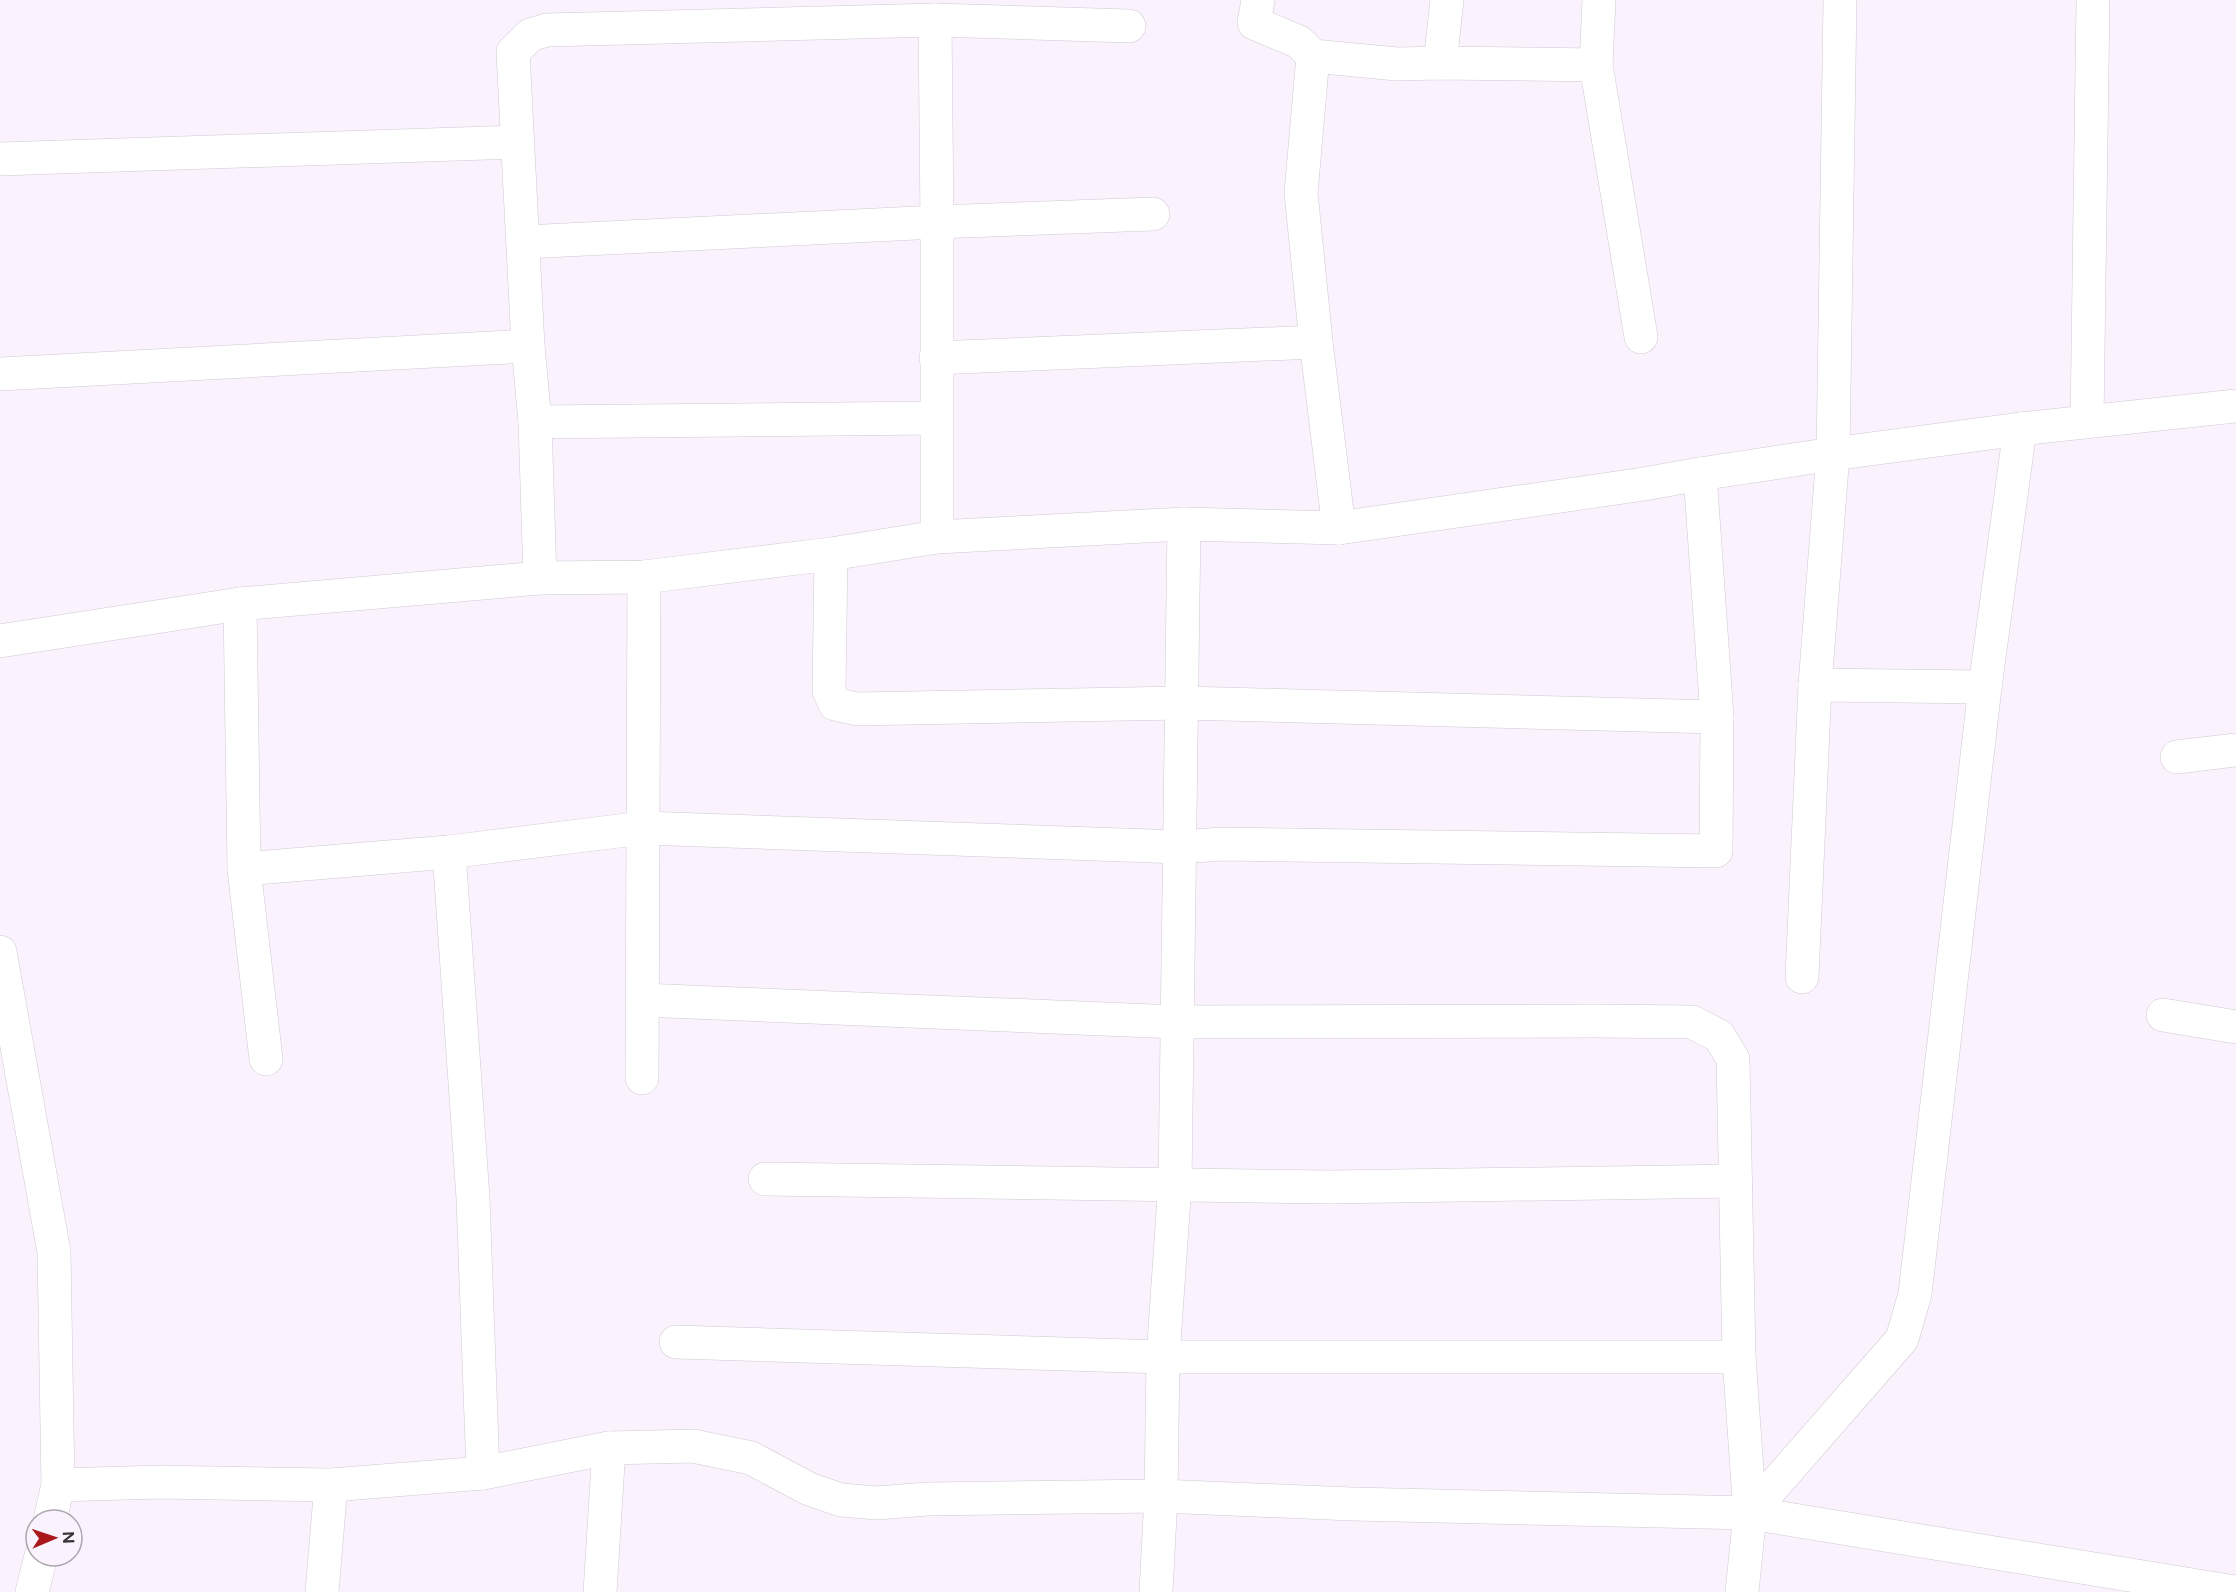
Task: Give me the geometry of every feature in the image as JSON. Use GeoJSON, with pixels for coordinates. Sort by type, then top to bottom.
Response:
{"type":"FeatureCollection","features":[{"type":"Feature","properties":{"kind":"street"},"geometry":{"type":"LineString","coordinates":[[1258,0],[1254,23],[1299,42],[1313,56],[1396,64],[1596,65]]}},
{"type":"Feature","properties":{"kind":"street"},"geometry":{"type":"LineString","coordinates":[[1440,63],[1447,0]]}},
{"type":"Feature","properties":{"kind":"street"},"geometry":{"type":"LineString","coordinates":[[1599,0],[1596,65],[1641,337]]}},
{"type":"Feature","properties":{"kind":"street"},"geometry":{"type":"LineString","coordinates":[[1802,976],[1815,686],[1833,454],[1840,0]]}},
{"type":"Feature","properties":{"kind":"street"},"geometry":{"type":"LineString","coordinates":[[2087,422],[2093,0]]}},
{"type":"Feature","properties":{"kind":"street"},"geometry":{"type":"LineString","coordinates":[[540,578],[535,422],[528,346],[513,52],[530,35],[547,30],[935,20],[1129,26]]}},
{"type":"Feature","properties":{"kind":"street"},"geometry":{"type":"LineString","coordinates":[[935,20],[938,222],[937,537]]}},
{"type":"Feature","properties":{"kind":"street"},"geometry":{"type":"LineString","coordinates":[[1313,56],[1301,193],[1316,342],[1339,528]]}},
{"type":"Feature","properties":{"kind":"street"},"geometry":{"type":"LineString","coordinates":[[0,159],[518,142]]}},
{"type":"Feature","properties":{"kind":"street"},"geometry":{"type":"LineString","coordinates":[[524,242],[1153,214]]}},
{"type":"Feature","properties":{"kind":"street"},"geometry":{"type":"LineString","coordinates":[[936,358],[1316,342]]}},
{"type":"Feature","properties":{"kind":"street"},"geometry":{"type":"LineString","coordinates":[[0,374],[528,346]]}},
{"type":"Feature","properties":{"kind":"street"},"geometry":{"type":"LineString","coordinates":[[0,641],[240,604],[540,578],[644,577],[831,554],[937,537],[1184,524],[1339,528],[1833,454],[2020,429],[2236,406]]}},
{"type":"Feature","properties":{"kind":"street"},"geometry":{"type":"LineString","coordinates":[[535,422],[936,418]]}},
{"type":"Feature","properties":{"kind":"street"},"geometry":{"type":"LineString","coordinates":[[1750,1513],[1902,1339],[1912,1305],[1918,1270],[1985,687],[2020,429]]}},
{"type":"Feature","properties":{"kind":"street"},"geometry":{"type":"LineString","coordinates":[[244,869],[449,852],[643,828],[1180,847],[1222,844],[1716,851],[1717,717],[1700,474]]}},
{"type":"Feature","properties":{"kind":"street"},"geometry":{"type":"LineString","coordinates":[[1156,1592],[1161,1496],[1163,1357],[1174,1183],[1184,524]]}},
{"type":"Feature","properties":{"kind":"street"},"geometry":{"type":"LineString","coordinates":[[831,554],[829,691],[835,704],[857,709],[1182,703],[1717,717]]}},
{"type":"Feature","properties":{"kind":"street"},"geometry":{"type":"LineString","coordinates":[[642,1078],[644,577]]}},
{"type":"Feature","properties":{"kind":"street"},"geometry":{"type":"LineString","coordinates":[[240,604],[244,869],[266,1059]]}},
{"type":"Feature","properties":{"kind":"street"},"geometry":{"type":"LineString","coordinates":[[1815,686],[1985,687]]}},
{"type":"Feature","properties":{"kind":"street"},"geometry":{"type":"LineString","coordinates":[[2177,757],[2236,750]]}},
{"type":"Feature","properties":{"kind":"street"},"geometry":{"type":"LineString","coordinates":[[449,852],[473,1198],[483,1473]]}},
{"type":"Feature","properties":{"kind":"street"},"geometry":{"type":"LineString","coordinates":[[0,952],[54,1252],[58,1485],[53,1508]]}},
{"type":"Feature","properties":{"kind":"street"},"geometry":{"type":"LineString","coordinates":[[642,1000],[1177,1023],[1692,1022],[1719,1036],[1733,1059],[1739,1357],[1750,1513],[1742,1592]]}},
{"type":"Feature","properties":{"kind":"street"},"geometry":{"type":"LineString","coordinates":[[2163,1015],[2236,1027]]}},
{"type":"Feature","properties":{"kind":"street"},"geometry":{"type":"LineString","coordinates":[[765,1179],[1330,1187],[1736,1181]]}},
{"type":"Feature","properties":{"kind":"street"},"geometry":{"type":"LineString","coordinates":[[676,1342],[1163,1357],[1739,1357]]}},
{"type":"Feature","properties":{"kind":"street"},"geometry":{"type":"LineString","coordinates":[[58,1485],[160,1482],[331,1485],[483,1473],[609,1449],[693,1446],[751,1458],[809,1489],[841,1500],[877,1503],[927,1499],[1161,1496],[1352,1504],[1750,1513],[2097,1581],[2234,1592]]}},
{"type":"Feature","properties":{"kind":"street"},"geometry":{"type":"LineString","coordinates":[[600,1592],[609,1449]]}},
{"type":"Feature","properties":{"kind":"street"},"geometry":{"type":"LineString","coordinates":[[322,1592],[331,1485]]}},
{"type":"Feature","properties":{"kind":"street"},"geometry":{"type":"LineString","coordinates":[[32,1592],[38,1568]]}}]}
